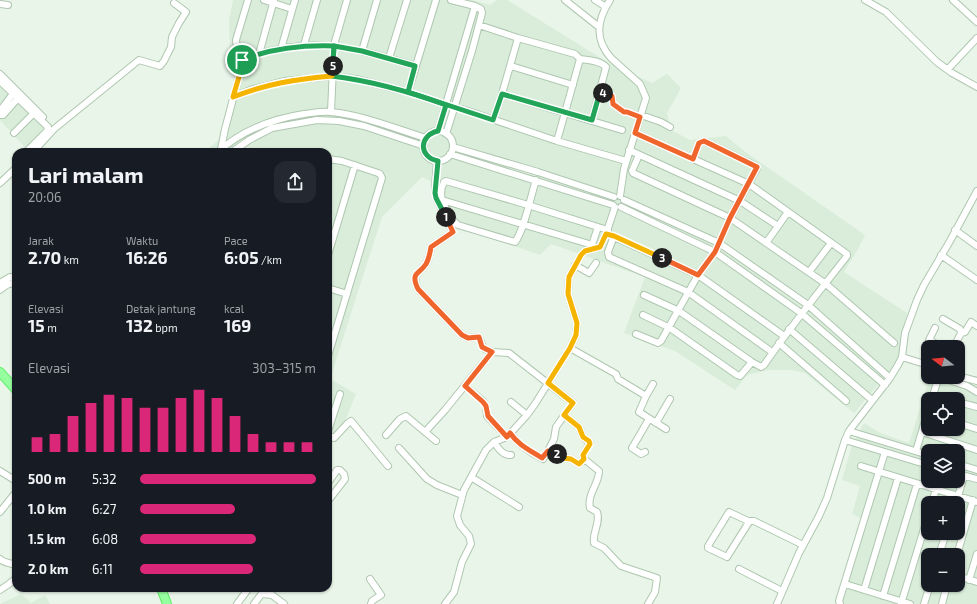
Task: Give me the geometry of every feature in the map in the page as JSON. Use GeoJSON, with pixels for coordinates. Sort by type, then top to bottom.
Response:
{"type":"FeatureCollection","features":[{"type":"Feature","properties":{"kind":"main road"},"geometry":{"type":"LineString","coordinates":[[0,372],[12,386]]}},
{"type":"Feature","properties":{"kind":"main road"},"geometry":{"type":"LineString","coordinates":[[162,592],[167,604]]}},
{"type":"Feature","properties":{"kind":"street"},"geometry":{"type":"LineString","coordinates":[[220,148],[241,70],[242,60],[236,46],[236,40],[248,0]]}},
{"type":"Feature","properties":{"kind":"street"},"geometry":{"type":"LineString","coordinates":[[264,0],[292,9]]}},
{"type":"Feature","properties":{"kind":"street"},"geometry":{"type":"LineString","coordinates":[[281,49],[295,0]]}},
{"type":"Feature","properties":{"kind":"street"},"geometry":{"type":"LineString","coordinates":[[304,45],[317,0]]}},
{"type":"Feature","properties":{"kind":"street"},"geometry":{"type":"LineString","coordinates":[[331,112],[334,46],[347,0]]}},
{"type":"Feature","properties":{"kind":"street"},"geometry":{"type":"LineString","coordinates":[[362,51],[377,0]]}},
{"type":"Feature","properties":{"kind":"street"},"geometry":{"type":"LineString","coordinates":[[389,58],[407,0]]}},
{"type":"Feature","properties":{"kind":"street"},"geometry":{"type":"LineString","coordinates":[[408,92],[436,0]]}},
{"type":"Feature","properties":{"kind":"street"},"geometry":{"type":"LineString","coordinates":[[446,134],[482,13],[481,9],[474,6],[451,0]]}},
{"type":"Feature","properties":{"kind":"street"},"geometry":{"type":"LineString","coordinates":[[565,0],[599,27]]}},
{"type":"Feature","properties":{"kind":"street"},"geometry":{"type":"LineString","coordinates":[[595,0],[606,7]]}},
{"type":"Feature","properties":{"kind":"street"},"geometry":{"type":"LineString","coordinates":[[445,604],[454,592],[462,562],[471,544],[469,536],[460,525],[457,516],[462,495],[486,450],[494,442],[509,435],[527,415],[570,348],[576,335],[577,323],[568,294],[569,277],[581,255],[585,251],[600,247],[616,207],[624,204],[619,197],[626,161],[646,98],[635,79],[606,53],[600,41],[599,27],[610,0]]}},
{"type":"Feature","properties":{"kind":"street"},"geometry":{"type":"LineString","coordinates":[[865,0],[886,12],[938,62],[977,87]]}},
{"type":"Feature","properties":{"kind":"street"},"geometry":{"type":"LineString","coordinates":[[953,0],[977,22]]}},
{"type":"Feature","properties":{"kind":"street"},"geometry":{"type":"LineString","coordinates":[[259,54],[273,2]]}},
{"type":"Feature","properties":{"kind":"street"},"geometry":{"type":"LineString","coordinates":[[33,148],[54,129],[139,60],[160,66],[164,61],[170,47],[172,37],[186,12],[174,3]]}},
{"type":"Feature","properties":{"kind":"street"},"geometry":{"type":"LineString","coordinates":[[0,4],[8,5]]}},
{"type":"Feature","properties":{"kind":"street"},"geometry":{"type":"LineString","coordinates":[[438,131],[474,6]]}},
{"type":"Feature","properties":{"kind":"street"},"geometry":{"type":"LineString","coordinates":[[479,25],[575,54],[580,59],[603,64],[606,67],[592,120]]}},
{"type":"Feature","properties":{"kind":"street"},"geometry":{"type":"LineString","coordinates":[[493,120],[511,66],[518,38]]}},
{"type":"Feature","properties":{"kind":"street"},"geometry":{"type":"LineString","coordinates":[[948,69],[977,38]]}},
{"type":"Feature","properties":{"kind":"street"},"geometry":{"type":"LineString","coordinates":[[242,60],[259,54],[304,45],[334,46],[362,51],[415,66]]}},
{"type":"Feature","properties":{"kind":"street"},"geometry":{"type":"LineString","coordinates":[[557,141],[580,59]]}},
{"type":"Feature","properties":{"kind":"street"},"geometry":{"type":"LineString","coordinates":[[511,66],[572,85]]}},
{"type":"Feature","properties":{"kind":"street"},"geometry":{"type":"LineString","coordinates":[[0,74],[48,127],[48,130],[33,148]]}},
{"type":"Feature","properties":{"kind":"street"},"geometry":{"type":"LineString","coordinates":[[233,97],[285,81],[332,76],[369,82],[408,92],[557,141],[626,161]]}},
{"type":"Feature","properties":{"kind":"street"},"geometry":{"type":"LineString","coordinates":[[0,81],[17,94],[54,129]]}},
{"type":"Feature","properties":{"kind":"street"},"geometry":{"type":"LineString","coordinates":[[600,92],[612,96],[613,104],[624,112],[661,122],[670,127]]}},
{"type":"Feature","properties":{"kind":"street"},"geometry":{"type":"LineString","coordinates":[[0,111],[17,94]]}},
{"type":"Feature","properties":{"kind":"street"},"geometry":{"type":"LineString","coordinates":[[0,115],[3,115],[17,94]]}},
{"type":"Feature","properties":{"kind":"street"},"geometry":{"type":"LineString","coordinates":[[502,94],[622,130]]}},
{"type":"Feature","properties":{"kind":"street"},"geometry":{"type":"LineString","coordinates":[[223,148],[240,135],[270,121],[316,112],[331,112],[354,116],[426,138]]}},
{"type":"Feature","properties":{"kind":"street"},"geometry":{"type":"LineString","coordinates":[[14,133],[34,113]]}},
{"type":"Feature","properties":{"kind":"street"},"geometry":{"type":"LineString","coordinates":[[287,117],[291,124]]}},
{"type":"Feature","properties":{"kind":"street"},"geometry":{"type":"LineString","coordinates":[[238,148],[249,140],[272,128],[317,120],[339,121],[364,126],[424,146]]}},
{"type":"Feature","properties":{"kind":"street"},"geometry":{"type":"LineString","coordinates":[[438,131],[446,134],[451,139],[453,147],[450,154],[438,161],[429,158],[426,154],[424,146],[426,138],[438,131]]}},
{"type":"Feature","properties":{"kind":"street"},"geometry":{"type":"LineString","coordinates":[[635,133],[749,184],[831,243],[846,252],[847,256],[826,284],[801,313],[764,365],[761,366],[752,362],[679,311],[644,295]]}},
{"type":"Feature","properties":{"kind":"street"},"geometry":{"type":"LineString","coordinates":[[636,334],[660,343],[670,328],[698,275],[715,252],[730,218],[757,167],[704,141],[699,143],[693,159]]}},
{"type":"Feature","properties":{"kind":"street"},"geometry":{"type":"LineString","coordinates":[[453,147],[619,197],[719,243],[808,305],[890,378]]}},
{"type":"Feature","properties":{"kind":"street"},"geometry":{"type":"LineString","coordinates":[[629,150],[740,201],[778,226]]}},
{"type":"Feature","properties":{"kind":"street"},"geometry":{"type":"LineString","coordinates":[[450,154],[536,180],[616,207],[715,252],[801,313],[885,385]]}},
{"type":"Feature","properties":{"kind":"street"},"geometry":{"type":"LineString","coordinates":[[639,155],[632,171],[633,174],[730,218],[826,284],[894,343]]}},
{"type":"Feature","properties":{"kind":"street"},"geometry":{"type":"LineString","coordinates":[[332,160],[355,165],[378,173],[382,178],[332,343]]}},
{"type":"Feature","properties":{"kind":"street"},"geometry":{"type":"LineString","coordinates":[[438,161],[435,187],[436,198],[453,232],[431,247],[427,263],[416,273],[414,281],[418,289],[462,335],[468,338],[479,337],[482,347],[492,352],[509,353],[573,403],[556,427],[554,439],[548,451],[542,458],[523,447],[488,416],[486,406],[483,402],[465,386]]}},
{"type":"Feature","properties":{"kind":"street"},"geometry":{"type":"LineString","coordinates":[[332,242],[355,165]]}},
{"type":"Feature","properties":{"kind":"street"},"geometry":{"type":"LineString","coordinates":[[1,179],[12,171]]}},
{"type":"Feature","properties":{"kind":"street"},"geometry":{"type":"LineString","coordinates":[[536,180],[528,205],[524,224],[516,241],[512,242],[458,225],[452,219],[442,200],[442,188],[444,182],[446,181],[528,205],[598,227],[698,275],[784,336]]}},
{"type":"Feature","properties":{"kind":"street"},"geometry":{"type":"LineString","coordinates":[[777,604],[803,545],[827,498],[849,431],[885,385],[902,357],[905,333],[917,300],[977,190]]}},
{"type":"Feature","properties":{"kind":"street"},"geometry":{"type":"LineString","coordinates":[[616,207],[612,201],[619,197]]}},
{"type":"Feature","properties":{"kind":"street"},"geometry":{"type":"LineString","coordinates":[[442,200],[592,245],[598,227]]}},
{"type":"Feature","properties":{"kind":"street"},"geometry":{"type":"LineString","coordinates":[[766,243],[788,212]]}},
{"type":"Feature","properties":{"kind":"street"},"geometry":{"type":"LineString","coordinates":[[955,230],[977,246]]}},
{"type":"Feature","properties":{"kind":"street"},"geometry":{"type":"LineString","coordinates":[[614,236],[608,252],[609,257],[688,292],[772,352]]}},
{"type":"Feature","properties":{"kind":"street"},"geometry":{"type":"LineString","coordinates":[[809,272],[831,243]]}},
{"type":"Feature","properties":{"kind":"street"},"geometry":{"type":"LineString","coordinates":[[941,255],[977,280]]}},
{"type":"Feature","properties":{"kind":"street"},"geometry":{"type":"LineString","coordinates":[[575,265],[589,273],[596,263]]}},
{"type":"Feature","properties":{"kind":"street"},"geometry":{"type":"LineString","coordinates":[[0,283],[12,277]]}},
{"type":"Feature","properties":{"kind":"street"},"geometry":{"type":"LineString","coordinates":[[0,290],[12,283]]}},
{"type":"Feature","properties":{"kind":"street"},"geometry":{"type":"LineString","coordinates":[[332,289],[347,294]]}},
{"type":"Feature","properties":{"kind":"street"},"geometry":{"type":"LineString","coordinates":[[643,315],[670,328],[737,375],[740,376],[743,374],[752,362]]}},
{"type":"Feature","properties":{"kind":"street"},"geometry":{"type":"LineString","coordinates":[[943,319],[960,329],[961,333]]}},
{"type":"Feature","properties":{"kind":"street"},"geometry":{"type":"LineString","coordinates":[[958,340],[961,333],[965,332],[971,322],[977,326]]}},
{"type":"Feature","properties":{"kind":"street"},"geometry":{"type":"LineString","coordinates":[[929,340],[935,328]]}},
{"type":"Feature","properties":{"kind":"street"},"geometry":{"type":"LineString","coordinates":[[789,329],[872,400]]}},
{"type":"Feature","properties":{"kind":"street"},"geometry":{"type":"LineString","coordinates":[[779,343],[846,401]]}},
{"type":"Feature","properties":{"kind":"street"},"geometry":{"type":"LineString","coordinates":[[570,348],[616,374],[618,379],[646,396]]}},
{"type":"Feature","properties":{"kind":"street"},"geometry":{"type":"LineString","coordinates":[[426,432],[492,352]]}},
{"type":"Feature","properties":{"kind":"street"},"geometry":{"type":"LineString","coordinates":[[902,357],[921,363]]}},
{"type":"Feature","properties":{"kind":"street"},"geometry":{"type":"LineString","coordinates":[[934,392],[940,377],[967,386],[977,392]]}},
{"type":"Feature","properties":{"kind":"street"},"geometry":{"type":"LineString","coordinates":[[965,378],[977,381]]}},
{"type":"Feature","properties":{"kind":"street"},"geometry":{"type":"LineString","coordinates":[[653,384],[639,412],[666,429]]}},
{"type":"Feature","properties":{"kind":"street"},"geometry":{"type":"LineString","coordinates":[[332,419],[340,394]]}},
{"type":"Feature","properties":{"kind":"street"},"geometry":{"type":"LineString","coordinates":[[656,423],[670,399]]}},
{"type":"Feature","properties":{"kind":"street"},"geometry":{"type":"LineString","coordinates":[[511,402],[527,415]]}},
{"type":"Feature","properties":{"kind":"street"},"geometry":{"type":"LineString","coordinates":[[965,404],[977,407]]}},
{"type":"Feature","properties":{"kind":"street"},"geometry":{"type":"LineString","coordinates":[[548,451],[556,453],[563,458],[571,459],[579,464],[584,459],[583,455],[590,443],[583,437],[579,427],[564,415]]}},
{"type":"Feature","properties":{"kind":"street"},"geometry":{"type":"LineString","coordinates":[[386,435],[403,416],[406,416],[436,441]]}},
{"type":"Feature","properties":{"kind":"street"},"geometry":{"type":"LineString","coordinates":[[645,452],[641,454],[632,448],[649,419]]}},
{"type":"Feature","properties":{"kind":"street"},"geometry":{"type":"LineString","coordinates":[[332,437],[334,438],[348,423],[351,421],[353,422],[388,466]]}},
{"type":"Feature","properties":{"kind":"street"},"geometry":{"type":"LineString","coordinates":[[965,425],[977,428]]}},
{"type":"Feature","properties":{"kind":"street"},"geometry":{"type":"LineString","coordinates":[[849,431],[921,453]]}},
{"type":"Feature","properties":{"kind":"street"},"geometry":{"type":"LineString","coordinates":[[916,451],[921,435]]}},
{"type":"Feature","properties":{"kind":"street"},"geometry":{"type":"LineString","coordinates":[[934,436],[977,450]]}},
{"type":"Feature","properties":{"kind":"street"},"geometry":{"type":"LineString","coordinates":[[845,440],[921,463]]}},
{"type":"Feature","properties":{"kind":"street"},"geometry":{"type":"LineString","coordinates":[[494,442],[503,453],[506,455],[511,455]]}},
{"type":"Feature","properties":{"kind":"street"},"geometry":{"type":"LineString","coordinates":[[399,448],[427,479],[437,485],[462,495]]}},
{"type":"Feature","properties":{"kind":"street"},"geometry":{"type":"LineString","coordinates":[[903,457],[906,448]]}},
{"type":"Feature","properties":{"kind":"street"},"geometry":{"type":"LineString","coordinates":[[840,604],[886,452]]}},
{"type":"Feature","properties":{"kind":"street"},"geometry":{"type":"LineString","coordinates":[[584,459],[599,472],[596,485],[590,496],[590,508],[597,512],[599,518],[593,541],[604,548],[621,566],[657,578],[655,592],[648,604]]}},
{"type":"Feature","properties":{"kind":"street"},"geometry":{"type":"LineString","coordinates":[[861,466],[958,496],[959,488]]}},
{"type":"Feature","properties":{"kind":"street"},"geometry":{"type":"LineString","coordinates":[[965,466],[977,469],[975,478],[965,476]]}},
{"type":"Feature","properties":{"kind":"street"},"geometry":{"type":"LineString","coordinates":[[332,477],[337,470],[340,470],[344,474],[345,479],[332,496]]}},
{"type":"Feature","properties":{"kind":"street"},"geometry":{"type":"LineString","coordinates":[[0,471],[12,478]]}},
{"type":"Feature","properties":{"kind":"street"},"geometry":{"type":"LineString","coordinates":[[471,477],[519,507]]}},
{"type":"Feature","properties":{"kind":"street"},"geometry":{"type":"LineString","coordinates":[[864,590],[898,478]]}},
{"type":"Feature","properties":{"kind":"street"},"geometry":{"type":"LineString","coordinates":[[883,596],[917,484]]}},
{"type":"Feature","properties":{"kind":"street"},"geometry":{"type":"LineString","coordinates":[[934,496],[936,489]]}},
{"type":"Feature","properties":{"kind":"street"},"geometry":{"type":"LineString","coordinates":[[0,512],[12,497]]}},
{"type":"Feature","properties":{"kind":"street"},"geometry":{"type":"LineString","coordinates":[[958,548],[975,501],[965,498]]}},
{"type":"Feature","properties":{"kind":"street"},"geometry":{"type":"LineString","coordinates":[[749,522],[727,557],[708,548],[729,512],[749,522],[754,521],[803,545]]}},
{"type":"Feature","properties":{"kind":"street"},"geometry":{"type":"LineString","coordinates":[[901,603],[921,539]]}},
{"type":"Feature","properties":{"kind":"street"},"geometry":{"type":"LineString","coordinates":[[969,580],[977,554]]}},
{"type":"Feature","properties":{"kind":"street"},"geometry":{"type":"LineString","coordinates":[[0,559],[4,562],[12,563]]}},
{"type":"Feature","properties":{"kind":"street"},"geometry":{"type":"LineString","coordinates":[[739,569],[782,591]]}},
{"type":"Feature","properties":{"kind":"street"},"geometry":{"type":"LineString","coordinates":[[370,579],[381,595],[372,601],[371,604]]}},
{"type":"Feature","properties":{"kind":"street"},"geometry":{"type":"LineString","coordinates":[[965,579],[977,582]]}},
{"type":"Feature","properties":{"kind":"street"},"geometry":{"type":"LineString","coordinates":[[0,590],[12,581]]}},
{"type":"Feature","properties":{"kind":"street"},"geometry":{"type":"LineString","coordinates":[[845,584],[901,603],[910,604]]}},
{"type":"Feature","properties":{"kind":"street"},"geometry":{"type":"LineString","coordinates":[[237,604],[246,592]]}},
{"type":"Feature","properties":{"kind":"street"},"geometry":{"type":"LineString","coordinates":[[924,604],[928,592]]}},
{"type":"Feature","properties":{"kind":"street"},"geometry":{"type":"LineString","coordinates":[[942,604],[945,592]]}},
{"type":"Feature","properties":{"kind":"street"},"geometry":{"type":"LineString","coordinates":[[254,604],[262,594],[272,595],[284,604]]}},
{"type":"Feature","properties":{"kind":"shaded area"},"geometry":{"type":"Polygon","coordinates":[[[233,0],[472,0],[490,5],[497,0],[507,0],[607,62],[652,83],[667,74],[681,88],[667,113],[671,130],[690,140],[726,136],[744,151],[865,235],[844,272],[907,313],[897,362],[854,413],[805,373],[791,370],[768,370],[747,375],[735,390],[675,351],[624,333],[645,277],[551,244],[540,255],[458,227],[443,203],[439,185],[422,177],[382,217],[332,373],[332,148],[209,148],[220,139],[237,67],[230,49],[229,20],[233,0]]]}},
{"type":"Feature","properties":{"kind":"shaded area"},"geometry":{"type":"Polygon","coordinates":[[[0,77],[52,126],[52,129],[33,148],[25,148],[0,120],[0,77]]]}},
{"type":"Feature","properties":{"kind":"shaded area"},"geometry":{"type":"Polygon","coordinates":[[[332,380],[356,394],[336,443],[332,440],[332,380]]]}},
{"type":"Feature","properties":{"kind":"shaded area"},"geometry":{"type":"Polygon","coordinates":[[[965,380],[977,384],[977,604],[837,604],[863,519],[852,514],[860,486],[842,480],[852,445],[864,423],[880,433],[909,443],[921,405],[921,436],[965,436],[965,392],[925,392],[928,384],[965,384],[965,380]]]}},
{"type":"Feature","properties":{"kind":"shaded area"},"geometry":{"type":"Polygon","coordinates":[[[21,594],[31,603],[45,595],[50,604],[0,604],[21,594]]]}},
{"type":"Feature","properties":{"kind":"route"},"geometry":{"type":"LineString","coordinates":[[242,60],[243,62],[233,97],[285,81],[332,76],[334,46],[362,51],[415,66],[408,92],[493,120],[502,94],[592,120],[600,92],[612,96],[613,104],[624,112],[640,117],[635,133],[693,159],[699,143],[704,141],[737,156],[756,166],[757,168],[730,218],[715,252],[698,275],[614,236],[606,234],[600,247],[585,251],[581,255],[569,277],[568,286],[568,294],[577,323],[576,335],[570,348],[548,383],[573,403],[564,415],[579,427],[583,437],[589,441],[590,444],[582,457],[584,459],[579,464],[569,458],[563,458],[550,451],[548,451],[543,459],[523,447],[510,433],[507,437],[488,416],[485,404],[465,386],[492,352],[482,347],[479,337],[464,337],[418,289],[414,281],[416,273],[427,263],[431,247],[453,232],[436,198],[435,187],[438,161],[429,158],[424,150],[424,142],[426,138],[438,131],[446,105],[408,92],[369,82],[332,76],[334,46],[304,45],[259,54],[242,60]]}}]}
